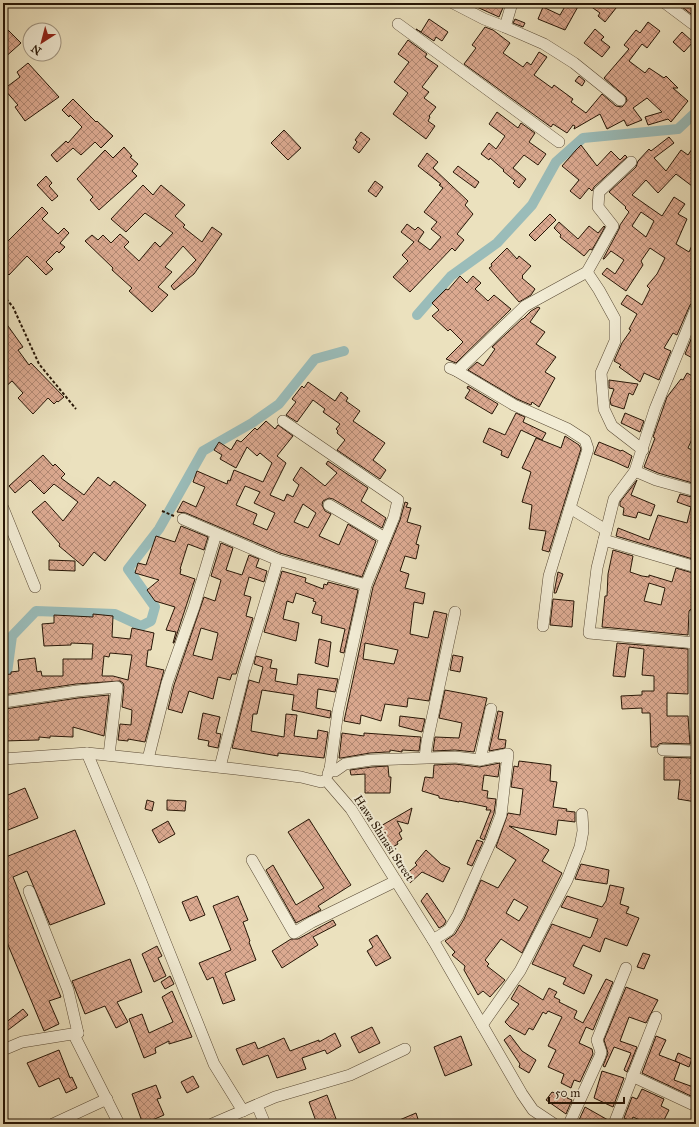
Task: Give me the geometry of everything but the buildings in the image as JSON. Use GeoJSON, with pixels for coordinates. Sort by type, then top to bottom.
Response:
{"type":"FeatureCollection","features":[{"type":"Feature","properties":{"kind":"street"},"geometry":{"type":"LineString","coordinates":[[453,3],[484,19],[544,44],[574,63],[620,100]]}},
{"type":"Feature","properties":{"kind":"street"},"geometry":{"type":"LineString","coordinates":[[505,27],[512,3]]}},
{"type":"Feature","properties":{"kind":"street"},"geometry":{"type":"LineString","coordinates":[[665,3],[693,24]]}},
{"type":"Feature","properties":{"kind":"street"},"geometry":{"type":"LineString","coordinates":[[398,24],[559,142]]}},
{"type":"Feature","properties":{"kind":"street"},"geometry":{"type":"LineString","coordinates":[[543,626],[549,576],[588,449],[585,440],[568,429],[514,405],[454,370],[525,306],[587,272],[613,226],[598,207],[599,192],[631,162]]}},
{"type":"Feature","properties":{"kind":"street"},"geometry":{"type":"LineString","coordinates":[[587,272],[615,319],[615,342],[601,372],[604,409],[612,426],[643,450]]}},
{"type":"Feature","properties":{"kind":"street"},"geometry":{"type":"LineString","coordinates":[[695,643],[589,633],[597,568],[614,499],[635,471],[655,409],[696,308]]}},
{"type":"Feature","properties":{"kind":"street"},"geometry":{"type":"LineString","coordinates":[[3,759],[87,753],[301,777],[321,782],[326,780],[330,769],[338,711],[366,586],[394,517],[398,500],[283,421]]}},
{"type":"Feature","properties":{"kind":"street"},"geometry":{"type":"LineString","coordinates":[[635,471],[656,480],[696,491]]}},
{"type":"Feature","properties":{"kind":"street"},"geometry":{"type":"LineString","coordinates":[[329,505],[385,538]]}},
{"type":"Feature","properties":{"kind":"street"},"geometry":{"type":"LineString","coordinates":[[3,508],[35,587]]}},
{"type":"Feature","properties":{"kind":"street"},"geometry":{"type":"LineString","coordinates":[[570,508],[605,535],[696,567]]}},
{"type":"Feature","properties":{"kind":"street"},"geometry":{"type":"LineString","coordinates":[[183,519],[278,560],[366,586]]}},
{"type":"Feature","properties":{"kind":"street"},"geometry":{"type":"LineString","coordinates":[[148,759],[167,683],[194,607],[216,534]]}},
{"type":"Feature","properties":{"kind":"street"},"geometry":{"type":"LineString","coordinates":[[220,767],[244,673],[278,560]]}},
{"type":"Feature","properties":{"kind":"street"},"geometry":{"type":"LineString","coordinates":[[425,757],[455,612]]}},
{"type":"Feature","properties":{"kind":"street"},"geometry":{"type":"LineString","coordinates":[[695,614],[696,740]]}},
{"type":"Feature","properties":{"kind":"street"},"geometry":{"type":"LineString","coordinates":[[4,702],[77,690],[117,687],[109,755]]}},
{"type":"Feature","properties":{"kind":"street"},"geometry":{"type":"LineString","coordinates":[[480,760],[491,709]]}},
{"type":"Feature","properties":{"kind":"street"},"geometry":{"type":"LineString","coordinates":[[663,750],[696,751]]}},
{"type":"Feature","properties":{"kind":"street"},"geometry":{"type":"LineString","coordinates":[[87,753],[133,862],[214,1064],[243,1111]]}},
{"type":"Feature","properties":{"kind":"street"},"geometry":{"type":"LineString","coordinates":[[330,769],[335,771],[345,764],[370,760],[425,757],[455,757],[480,760],[508,754],[501,815],[492,839],[458,915],[449,930],[433,940]]}},
{"type":"Feature","properties":{"kind":"street","name":"Hawa Shinasi Street"},"geometry":{"type":"LineString","coordinates":[[326,780],[351,809],[433,940],[522,1094],[533,1110],[554,1124]]}},
{"type":"Feature","properties":{"kind":"street"},"geometry":{"type":"LineString","coordinates":[[482,1025],[520,971],[567,880],[580,847],[583,831],[582,814]]}},
{"type":"Feature","properties":{"kind":"street"},"geometry":{"type":"LineString","coordinates":[[252,860],[294,933],[312,922],[396,881]]}},
{"type":"Feature","properties":{"kind":"street"},"geometry":{"type":"LineString","coordinates":[[29,891],[68,990],[78,1033]]}},
{"type":"Feature","properties":{"kind":"street"},"geometry":{"type":"LineString","coordinates":[[569,1124],[600,1056],[601,1052],[597,1040],[626,968]]}},
{"type":"Feature","properties":{"kind":"street"},"geometry":{"type":"LineString","coordinates":[[614,1124],[656,1017]]}},
{"type":"Feature","properties":{"kind":"street"},"geometry":{"type":"LineString","coordinates":[[3,1050],[22,1042],[78,1033]]}},
{"type":"Feature","properties":{"kind":"street"},"geometry":{"type":"LineString","coordinates":[[78,1033],[74,1035],[119,1124]]}},
{"type":"Feature","properties":{"kind":"street"},"geometry":{"type":"LineString","coordinates":[[212,1124],[275,1097],[350,1075],[405,1049]]}},
{"type":"Feature","properties":{"kind":"street"},"geometry":{"type":"LineString","coordinates":[[632,1076],[696,1106]]}},
{"type":"Feature","properties":{"kind":"street"},"geometry":{"type":"LineString","coordinates":[[53,1124],[107,1099]]}},
{"type":"Feature","properties":{"kind":"street"},"geometry":{"type":"LineString","coordinates":[[257,1105],[265,1124]]}},
{"type":"Feature","properties":{"kind":"path"},"geometry":{"type":"LineString","coordinates":[[3,295],[13,307],[39,364],[76,409]]}},
{"type":"Feature","properties":{"kind":"waterway"},"geometry":{"type":"LineString","coordinates":[[417,315],[451,276],[497,243],[532,205],[556,162],[583,138],[678,129],[695,113],[696,110]]}},
{"type":"Feature","properties":{"kind":"waterway"},"geometry":{"type":"LineString","coordinates":[[3,675],[7,673],[12,636],[36,611],[115,614],[141,626],[151,621],[155,607],[128,569],[159,529],[203,451],[252,423],[279,404],[315,359],[344,351]]}}]}
